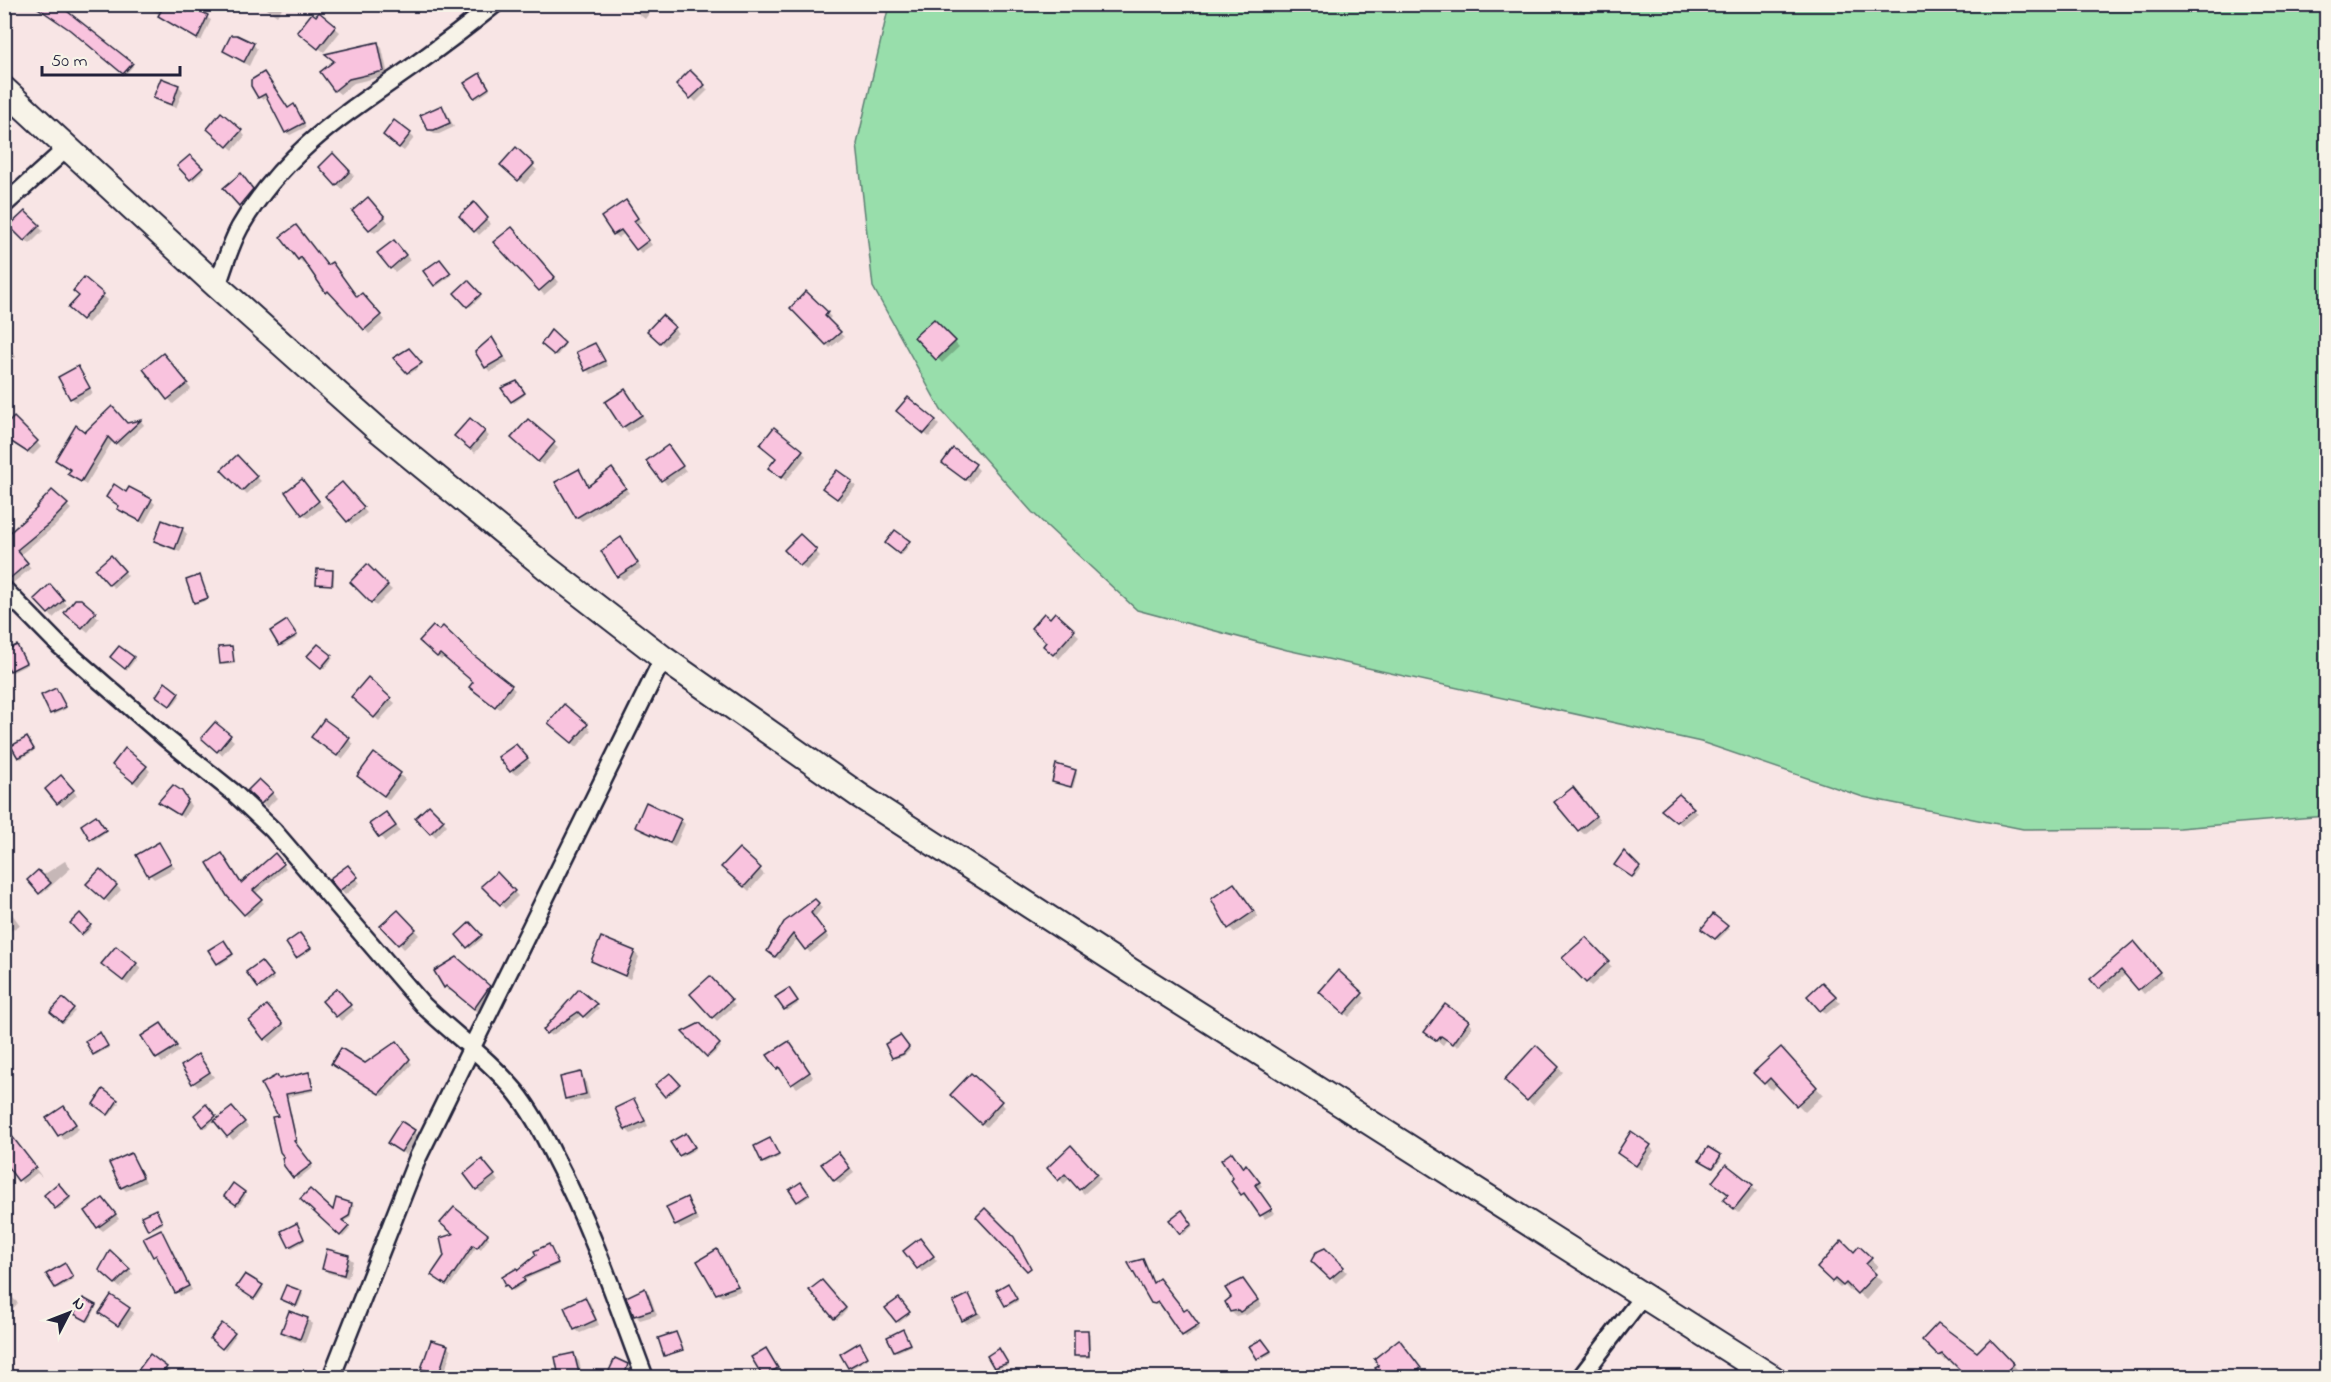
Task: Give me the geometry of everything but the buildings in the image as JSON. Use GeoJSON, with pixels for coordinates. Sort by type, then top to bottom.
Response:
{"type":"FeatureCollection","features":[{"type":"Feature","properties":{"kind":"main road"},"geometry":{"type":"LineString","coordinates":[[4,89],[217,286],[376,428],[548,569],[663,658],[860,796],[1134,973],[1773,1377]]}},
{"type":"Feature","properties":{"kind":"street"},"geometry":{"type":"LineString","coordinates":[[217,286],[239,229],[265,189],[309,141],[356,104],[437,50],[495,4]]}},
{"type":"Feature","properties":{"kind":"street"},"geometry":{"type":"LineString","coordinates":[[4,205],[67,148]]}},
{"type":"Feature","properties":{"kind":"street"},"geometry":{"type":"LineString","coordinates":[[4,589],[59,645],[167,739],[234,793],[273,830],[423,1005],[446,1028],[472,1048],[516,1092],[540,1128],[577,1200],[645,1377]]}},
{"type":"Feature","properties":{"kind":"street"},"geometry":{"type":"LineString","coordinates":[[331,1377],[418,1157],[663,658]]}},
{"type":"Feature","properties":{"kind":"street"},"geometry":{"type":"LineString","coordinates":[[1581,1377],[1643,1296]]}},
{"type":"Feature","properties":{"kind":"green space"},"geometry":{"type":"Polygon","coordinates":[[[889,5],[2326,5],[2326,816],[2179,828],[2023,829],[1863,797],[1701,742],[1287,650],[1137,610],[1032,512],[941,410],[873,287],[857,144],[889,5]]]}}]}
